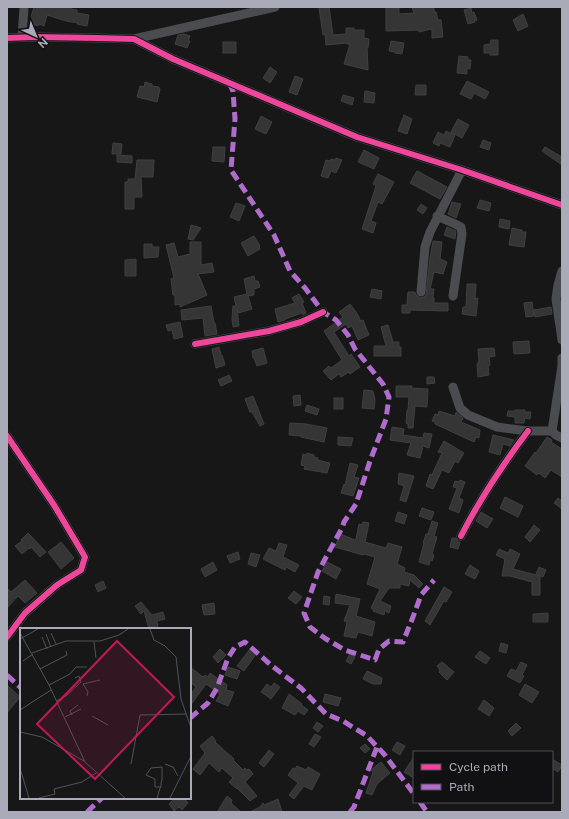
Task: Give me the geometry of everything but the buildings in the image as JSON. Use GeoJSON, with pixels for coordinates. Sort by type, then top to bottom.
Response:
{"type":"FeatureCollection","features":[{"type":"Feature","properties":{"kind":"street"},"geometry":{"type":"LineString","coordinates":[[22,37],[24,7]]}},
{"type":"Feature","properties":{"kind":"street"},"geometry":{"type":"LineString","coordinates":[[7,38],[134,39],[276,7]]}},
{"type":"Feature","properties":{"kind":"street"},"geometry":{"type":"LineString","coordinates":[[134,39],[173,59],[357,137],[462,170],[562,205]]}},
{"type":"Feature","properties":{"kind":"street"},"geometry":{"type":"LineString","coordinates":[[421,292],[425,247],[430,232],[462,170]]}},
{"type":"Feature","properties":{"kind":"street"},"geometry":{"type":"LineString","coordinates":[[437,216],[461,227],[462,234],[453,296]]}},
{"type":"Feature","properties":{"kind":"street"},"geometry":{"type":"LineString","coordinates":[[562,271],[556,299],[562,340]]}},
{"type":"Feature","properties":{"kind":"street"},"geometry":{"type":"LineString","coordinates":[[195,344],[269,331],[301,322],[323,312]]}},
{"type":"Feature","properties":{"kind":"street"},"geometry":{"type":"LineString","coordinates":[[552,431],[562,358]]}},
{"type":"Feature","properties":{"kind":"street"},"geometry":{"type":"LineString","coordinates":[[453,387],[460,408],[468,415],[497,427],[528,431],[552,431],[562,438]]}},
{"type":"Feature","properties":{"kind":"street"},"geometry":{"type":"LineString","coordinates":[[461,536],[471,516],[501,468],[528,431]]}},
{"type":"Feature","properties":{"kind":"street"},"geometry":{"type":"LineString","coordinates":[[7,436],[54,505],[85,557],[81,570],[58,585],[25,613],[7,637]]}},
{"type":"Feature","properties":{"kind":"marked path"},"geometry":{"type":"LineString","coordinates":[[229,83],[233,91],[235,119],[231,170],[274,235],[290,271],[323,312],[336,320],[348,335],[355,349],[383,384],[389,397],[386,419],[356,504],[344,522],[318,572],[304,613],[310,627],[326,639],[345,650],[375,660],[379,649],[389,641],[403,642],[421,595],[434,580]]}},
{"type":"Feature","properties":{"kind":"marked path"},"geometry":{"type":"LineString","coordinates":[[191,717],[208,703],[217,688],[228,658],[235,647],[245,642],[272,666],[301,688],[326,714],[343,721],[367,736],[384,754],[413,793]]}},
{"type":"Feature","properties":{"kind":"marked path"},"geometry":{"type":"LineString","coordinates":[[7,675],[20,687]]}},
{"type":"Feature","properties":{"kind":"marked path"},"geometry":{"type":"LineString","coordinates":[[350,812],[354,807],[377,747]]}},
{"type":"Feature","properties":{"kind":"marked path"},"geometry":{"type":"LineString","coordinates":[[87,812],[101,799]]}},
{"type":"Feature","properties":{"kind":"marked path"},"geometry":{"type":"LineString","coordinates":[[421,803],[427,812]]}},
{"type":"Feature","properties":{"kind":"cycle path"},"geometry":{"type":"LineString","coordinates":[[7,38],[35,37],[134,39],[173,59],[357,137],[462,170],[562,205]]}},
{"type":"Feature","properties":{"kind":"cycle path"},"geometry":{"type":"LineString","coordinates":[[195,344],[269,331],[301,322],[323,312]]}},
{"type":"Feature","properties":{"kind":"cycle path"},"geometry":{"type":"LineString","coordinates":[[461,536],[492,482],[528,431]]}},
{"type":"Feature","properties":{"kind":"cycle path"},"geometry":{"type":"LineString","coordinates":[[7,436],[54,505],[85,557],[81,570],[57,585],[25,613],[7,637]]}}]}
